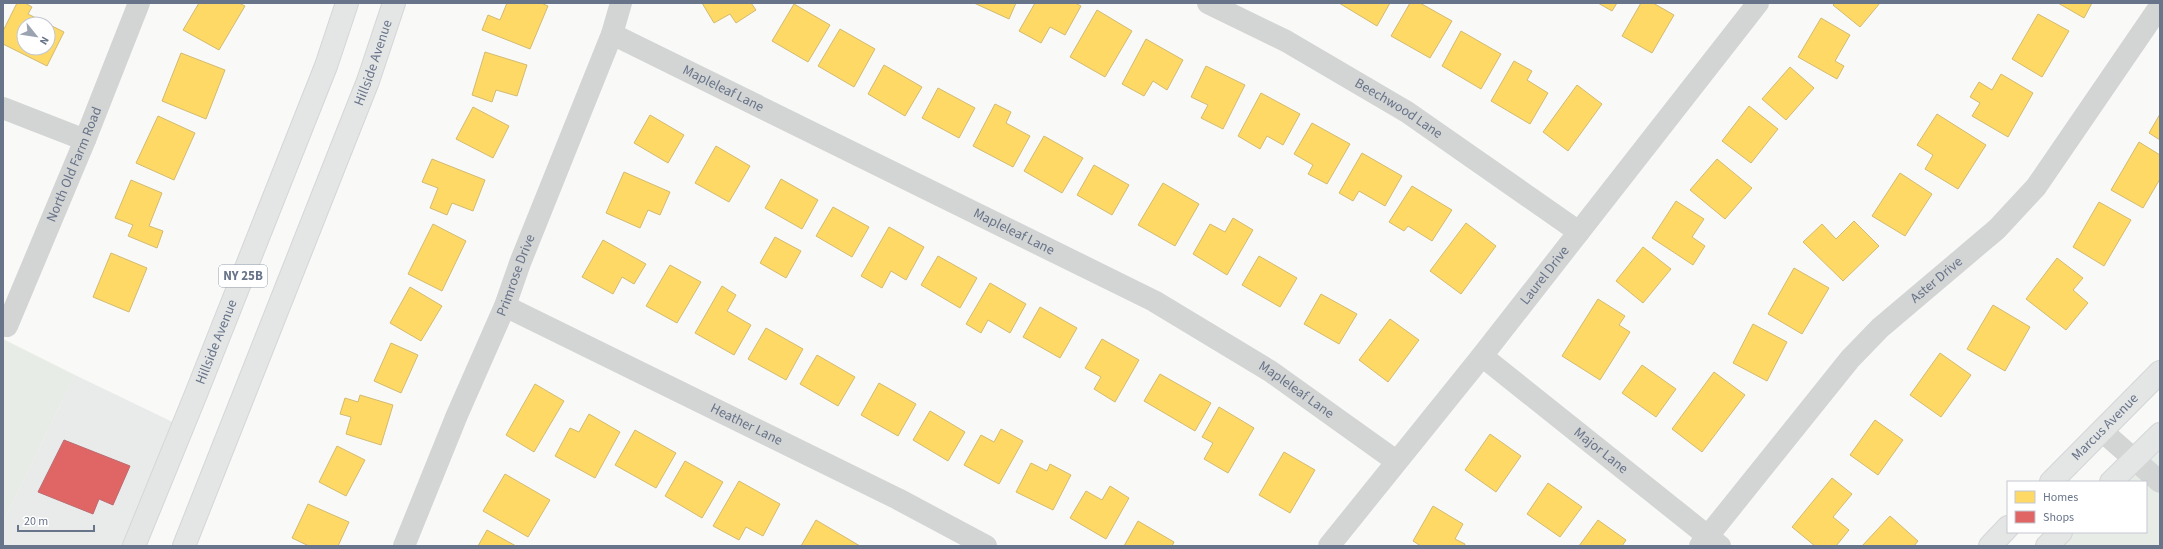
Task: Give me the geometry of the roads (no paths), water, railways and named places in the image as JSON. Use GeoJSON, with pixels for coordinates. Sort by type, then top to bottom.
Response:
{"type":"FeatureCollection","features":[{"type":"Feature","properties":{"kind":"main road","name":"Hillside Avenue"},"geometry":{"type":"LineString","coordinates":[[134,546],[323,73],[347,3]]}},
{"type":"Feature","properties":{"kind":"main road","name":"Hillside Avenue"},"geometry":{"type":"LineString","coordinates":[[184,546],[368,81],[394,3]]}},
{"type":"Feature","properties":{"kind":"main road","name":"Marcus Avenue"},"geometry":{"type":"LineString","coordinates":[[2052,481],[2160,372]]}},
{"type":"Feature","properties":{"kind":"main road"},"geometry":{"type":"LineString","coordinates":[[2112,481],[2160,434]]}},
{"type":"Feature","properties":{"kind":"main road"},"geometry":{"type":"LineString","coordinates":[[1990,546],[2007,528]]}},
{"type":"Feature","properties":{"kind":"main road"},"geometry":{"type":"LineString","coordinates":[[2047,546],[2060,533]]}},
{"type":"Feature","properties":{"kind":"street","name":"North Old Farm Road"},"geometry":{"type":"LineString","coordinates":[[7,326],[85,140],[139,3]]}},
{"type":"Feature","properties":{"kind":"street","name":"Primrose Drive"},"geometry":{"type":"LineString","coordinates":[[404,546],[457,415],[505,306],[520,263],[612,34],[621,3]]}},
{"type":"Feature","properties":{"kind":"street","name":"Beechwood Lane"},"geometry":{"type":"LineString","coordinates":[[1208,3],[1286,41],[1407,112],[1579,232]]}},
{"type":"Feature","properties":{"kind":"street","name":"Laurel Drive"},"geometry":{"type":"LineString","coordinates":[[1329,546],[1482,356],[1758,3]]}},
{"type":"Feature","properties":{"kind":"street","name":"Aster Drive"},"geometry":{"type":"LineString","coordinates":[[1709,543],[1850,359],[1880,328],[1997,229],[2036,187],[2160,6]]}},
{"type":"Feature","properties":{"kind":"street","name":"Mapleleaf Lane"},"geometry":{"type":"LineString","coordinates":[[612,34],[1154,301],[1270,371],[1396,461]]}},
{"type":"Feature","properties":{"kind":"street"},"geometry":{"type":"LineString","coordinates":[[3,108],[85,140]]}},
{"type":"Feature","properties":{"kind":"street","name":"Heather Lane"},"geometry":{"type":"LineString","coordinates":[[505,306],[898,499],[962,541],[986,546]]}},
{"type":"Feature","properties":{"kind":"street","name":"Major Lane"},"geometry":{"type":"LineString","coordinates":[[1482,356],[1709,543]]}},
{"type":"Feature","properties":{"kind":"street"},"geometry":{"type":"LineString","coordinates":[[2102,431],[2160,482]]}}]}
